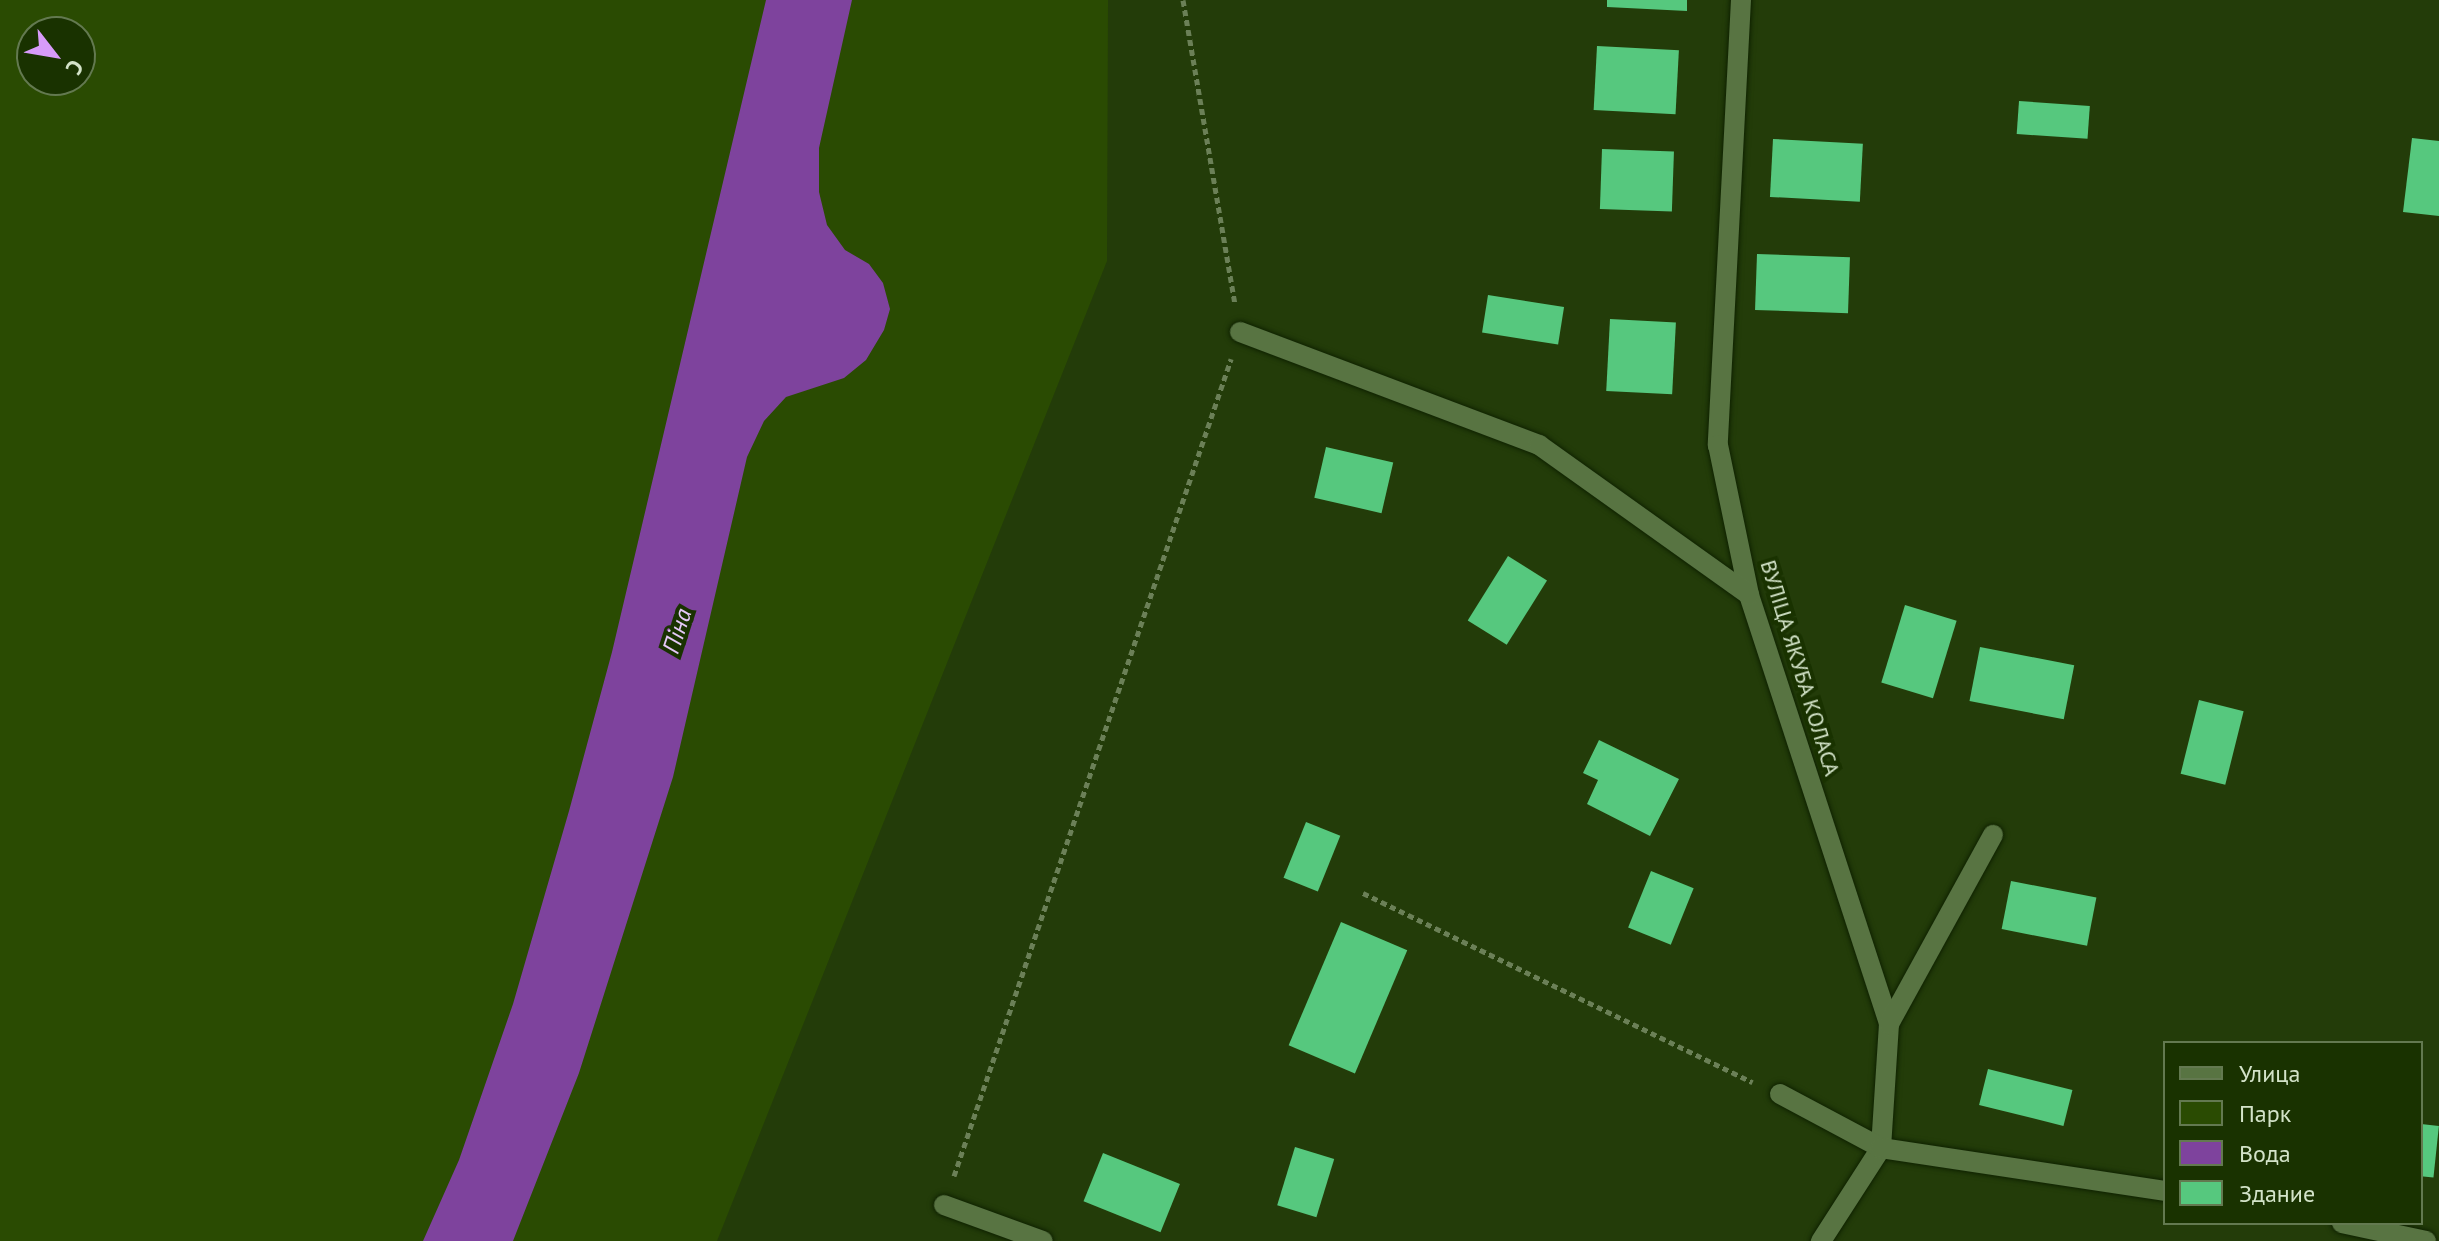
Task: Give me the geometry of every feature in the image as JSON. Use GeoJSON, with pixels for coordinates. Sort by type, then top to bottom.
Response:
{"type":"FeatureCollection","features":[{"type":"Feature","properties":{"kind":"street","name":"ВУЛІЦА ЯКУБА КОЛАСА"},"geometry":{"type":"LineString","coordinates":[[1741,0],[1718,445],[1749,595],[1889,1024],[1881,1148],[1821,1241]]}},
{"type":"Feature","properties":{"kind":"street"},"geometry":{"type":"LineString","coordinates":[[1240,332],[1539,445],[1749,595]]}},
{"type":"Feature","properties":{"kind":"street"},"geometry":{"type":"LineString","coordinates":[[1889,1024],[1993,835]]}},
{"type":"Feature","properties":{"kind":"street"},"geometry":{"type":"LineString","coordinates":[[1780,1094],[1881,1148],[2163,1191]]}},
{"type":"Feature","properties":{"kind":"street"},"geometry":{"type":"LineString","coordinates":[[944,1205],[1043,1241]]}},
{"type":"Feature","properties":{"kind":"street"},"geometry":{"type":"LineString","coordinates":[[2351,1225],[2426,1241]]}},
{"type":"Feature","properties":{"kind":"path"},"geometry":{"type":"LineString","coordinates":[[944,1205],[1240,332],[1183,0]]}},
{"type":"Feature","properties":{"kind":"path"},"geometry":{"type":"LineString","coordinates":[[1363,893],[1780,1094]]}},
{"type":"Feature","properties":{"kind":"green space"},"geometry":{"type":"Polygon","coordinates":[[[0,0],[1108,0],[1107,261],[717,1241],[0,1241],[0,0]]]}},
{"type":"Feature","properties":{"kind":"water","name":"Піна"},"geometry":{"type":"Polygon","coordinates":[[[766,0],[852,0],[819,148],[819,192],[827,225],[845,250],[869,264],[883,283],[890,309],[884,330],[866,360],[844,378],[786,397],[764,421],[747,457],[673,777],[579,1073],[513,1241],[423,1241],[459,1160],[513,1004],[569,811],[612,652],[766,0]]]}},
{"type":"Feature","properties":{"kind":"building"},"geometry":{"type":"Polygon","coordinates":[[[1607,0],[1687,0],[1687,11],[1607,7],[1607,0]]]}},
{"type":"Feature","properties":{"kind":"building"},"geometry":{"type":"Polygon","coordinates":[[[1597,46],[1679,50],[1676,114],[1594,110],[1597,46]]]}},
{"type":"Feature","properties":{"kind":"building"},"geometry":{"type":"Polygon","coordinates":[[[2019,101],[2090,106],[2088,139],[2017,134],[2019,101]]]}},
{"type":"Feature","properties":{"kind":"building"},"geometry":{"type":"Polygon","coordinates":[[[2412,138],[2439,141],[2439,216],[2403,212],[2412,138]]]}},
{"type":"Feature","properties":{"kind":"building"},"geometry":{"type":"Polygon","coordinates":[[[1773,139],[1863,144],[1860,202],[1770,197],[1773,139]]]}},
{"type":"Feature","properties":{"kind":"building"},"geometry":{"type":"Polygon","coordinates":[[[1602,149],[1674,152],[1672,211],[1600,209],[1602,149]]]}},
{"type":"Feature","properties":{"kind":"building"},"geometry":{"type":"Polygon","coordinates":[[[1757,254],[1850,257],[1848,313],[1755,310],[1757,254]]]}},
{"type":"Feature","properties":{"kind":"building"},"geometry":{"type":"Polygon","coordinates":[[[1488,295],[1564,307],[1558,345],[1482,333],[1488,295]]]}},
{"type":"Feature","properties":{"kind":"building"},"geometry":{"type":"Polygon","coordinates":[[[1610,319],[1676,322],[1672,394],[1606,391],[1610,319]]]}},
{"type":"Feature","properties":{"kind":"building"},"geometry":{"type":"Polygon","coordinates":[[[1326,447],[1393,463],[1382,513],[1314,498],[1326,447]]]}},
{"type":"Feature","properties":{"kind":"building"},"geometry":{"type":"Polygon","coordinates":[[[1508,556],[1547,580],[1507,645],[1468,620],[1508,556]]]}},
{"type":"Feature","properties":{"kind":"building"},"geometry":{"type":"Polygon","coordinates":[[[1905,605],[1957,621],[1933,698],[1881,682],[1905,605]]]}},
{"type":"Feature","properties":{"kind":"building"},"geometry":{"type":"Polygon","coordinates":[[[1980,647],[2074,665],[2064,719],[1970,701],[1980,647]]]}},
{"type":"Feature","properties":{"kind":"building"},"geometry":{"type":"Polygon","coordinates":[[[2199,700],[2244,711],[2225,785],[2181,774],[2199,700]]]}},
{"type":"Feature","properties":{"kind":"building"},"geometry":{"type":"Polygon","coordinates":[[[1599,740],[1679,779],[1650,836],[1587,804],[1598,780],[1583,773],[1599,740]]]}},
{"type":"Feature","properties":{"kind":"building"},"geometry":{"type":"Polygon","coordinates":[[[1306,822],[1340,836],[1318,891],[1284,878],[1306,822]]]}},
{"type":"Feature","properties":{"kind":"building"},"geometry":{"type":"Polygon","coordinates":[[[1651,871],[1694,888],[1671,945],[1628,928],[1651,871]]]}},
{"type":"Feature","properties":{"kind":"building"},"geometry":{"type":"Polygon","coordinates":[[[2011,881],[2096,898],[2087,946],[2002,929],[2011,881]]]}},
{"type":"Feature","properties":{"kind":"building"},"geometry":{"type":"Polygon","coordinates":[[[1341,922],[1407,950],[1355,1073],[1289,1045],[1341,922]]]}},
{"type":"Feature","properties":{"kind":"building"},"geometry":{"type":"Polygon","coordinates":[[[1988,1069],[2072,1090],[2063,1126],[1979,1105],[1988,1069]]]}},
{"type":"Feature","properties":{"kind":"building"},"geometry":{"type":"Polygon","coordinates":[[[2423,1124],[2439,1126],[2433,1178],[2423,1176],[2423,1124]]]}},
{"type":"Feature","properties":{"kind":"building"},"geometry":{"type":"Polygon","coordinates":[[[1295,1147],[1334,1159],[1316,1217],[1277,1205],[1295,1147]]]}},
{"type":"Feature","properties":{"kind":"building"},"geometry":{"type":"Polygon","coordinates":[[[1103,1153],[1180,1184],[1160,1232],[1084,1201],[1103,1153]]]}}]}
